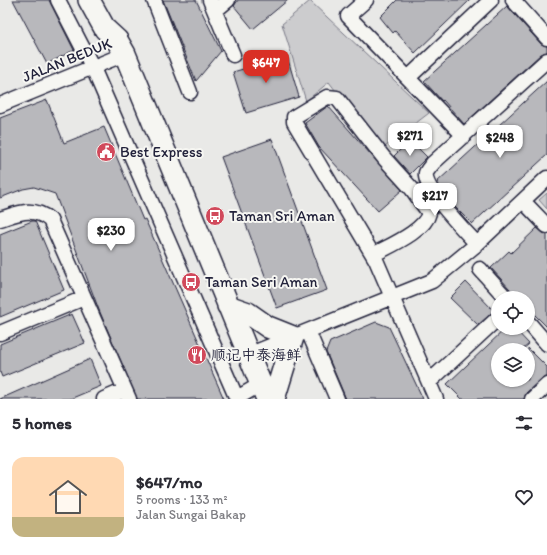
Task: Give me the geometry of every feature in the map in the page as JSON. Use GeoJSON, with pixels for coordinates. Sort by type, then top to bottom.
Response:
{"type":"FeatureCollection","features":[{"type":"Feature","properties":{"kind":"highway"},"geometry":{"type":"LineString","coordinates":[[89,0],[105,29],[121,47]]}},
{"type":"Feature","properties":{"kind":"highway"},"geometry":{"type":"LineString","coordinates":[[103,0],[116,24],[121,47],[248,355],[267,394]]}},
{"type":"Feature","properties":{"kind":"highway"},"geometry":{"type":"LineString","coordinates":[[228,306],[248,313],[268,327],[300,334],[267,394]]}},
{"type":"Feature","properties":{"kind":"street"},"geometry":{"type":"LineString","coordinates":[[58,0],[93,68],[237,398],[267,394]]}},
{"type":"Feature","properties":{"kind":"street"},"geometry":{"type":"LineString","coordinates":[[154,0],[190,92]]}},
{"type":"Feature","properties":{"kind":"street"},"geometry":{"type":"LineString","coordinates":[[228,0],[211,3],[233,55]]}},
{"type":"Feature","properties":{"kind":"street"},"geometry":{"type":"LineString","coordinates":[[366,0],[348,16],[464,136]]}},
{"type":"Feature","properties":{"kind":"street"},"geometry":{"type":"LineString","coordinates":[[408,78],[491,0]]}},
{"type":"Feature","properties":{"kind":"street"},"geometry":{"type":"LineString","coordinates":[[513,0],[547,38]]}},
{"type":"Feature","properties":{"kind":"street","name":"JALAN BEDUK"},"geometry":{"type":"LineString","coordinates":[[0,106],[93,68],[121,47]]}},
{"type":"Feature","properties":{"kind":"street"},"geometry":{"type":"LineString","coordinates":[[477,244],[446,210],[428,183],[426,173],[433,163],[547,60]]}},
{"type":"Feature","properties":{"kind":"street"},"geometry":{"type":"LineString","coordinates":[[373,255],[413,233],[427,219],[429,213],[412,189],[384,158],[337,98],[328,97],[294,117],[294,122],[373,255],[436,399]]}},
{"type":"Feature","properties":{"kind":"street"},"geometry":{"type":"LineString","coordinates":[[248,355],[432,281],[477,244],[547,178]]}},
{"type":"Feature","properties":{"kind":"street"},"geometry":{"type":"LineString","coordinates":[[523,201],[547,226]]}},
{"type":"Feature","properties":{"kind":"street"},"geometry":{"type":"LineString","coordinates":[[0,219],[30,212],[41,212],[50,220],[127,395],[104,399]]}},
{"type":"Feature","properties":{"kind":"street"},"geometry":{"type":"LineString","coordinates":[[480,269],[500,291]]}},
{"type":"Feature","properties":{"kind":"street"},"geometry":{"type":"LineString","coordinates":[[0,333],[84,298]]}},
{"type":"Feature","properties":{"kind":"street"},"geometry":{"type":"LineString","coordinates":[[429,382],[491,324]]}},
{"type":"Feature","properties":{"kind":"street"},"geometry":{"type":"LineString","coordinates":[[535,330],[547,344]]}},
{"type":"Feature","properties":{"kind":"street"},"geometry":{"type":"LineString","coordinates":[[300,334],[338,399]]}},
{"type":"Feature","properties":{"kind":"street"},"geometry":{"type":"LineString","coordinates":[[532,399],[547,386]]}},
{"type":"Feature","properties":{"kind":"shaded area"},"geometry":{"type":"Polygon","coordinates":[[[310,1],[429,113],[381,150],[329,82],[306,101],[282,24],[310,1]]]}},
{"type":"Feature","properties":{"kind":"shaded area"},"geometry":{"type":"Polygon","coordinates":[[[547,193],[547,209],[539,200],[547,193]]]}},
{"type":"Feature","properties":{"kind":"building"},"geometry":{"type":"Polygon","coordinates":[[[13,0],[49,0],[74,50],[47,64],[13,0]]]}},
{"type":"Feature","properties":{"kind":"building"},"geometry":{"type":"Polygon","coordinates":[[[163,0],[196,0],[221,51],[196,81],[163,0]]]}},
{"type":"Feature","properties":{"kind":"building"},"geometry":{"type":"Polygon","coordinates":[[[238,0],[288,0],[253,29],[234,6],[238,0]]]}},
{"type":"Feature","properties":{"kind":"building"},"geometry":{"type":"Polygon","coordinates":[[[397,0],[470,0],[415,53],[395,31],[393,33],[380,17],[397,0]]]}},
{"type":"Feature","properties":{"kind":"building"},"geometry":{"type":"Polygon","coordinates":[[[507,6],[541,44],[547,46],[547,52],[541,54],[464,124],[424,81],[507,6]]]}},
{"type":"Feature","properties":{"kind":"building"},"geometry":{"type":"Polygon","coordinates":[[[287,56],[299,97],[246,113],[233,72],[287,56]]]}},
{"type":"Feature","properties":{"kind":"building"},"geometry":{"type":"Polygon","coordinates":[[[547,81],[547,155],[472,224],[452,204],[437,182],[547,81]]]}},
{"type":"Feature","properties":{"kind":"building"},"geometry":{"type":"Polygon","coordinates":[[[47,100],[64,143],[104,127],[143,220],[145,219],[224,399],[137,399],[99,310],[55,194],[34,187],[23,189],[0,198],[0,118],[47,100]]]}},
{"type":"Feature","properties":{"kind":"building"},"geometry":{"type":"Polygon","coordinates":[[[328,106],[402,190],[378,211],[319,147],[305,123],[328,106]]]}},
{"type":"Feature","properties":{"kind":"building"},"geometry":{"type":"Polygon","coordinates":[[[272,139],[327,290],[277,308],[221,157],[272,139]]]}},
{"type":"Feature","properties":{"kind":"building"},"geometry":{"type":"Polygon","coordinates":[[[410,140],[427,157],[410,174],[394,156],[410,140]]]}},
{"type":"Feature","properties":{"kind":"building"},"geometry":{"type":"Polygon","coordinates":[[[35,221],[64,290],[0,317],[0,234],[35,221]]]}},
{"type":"Feature","properties":{"kind":"building"},"geometry":{"type":"Polygon","coordinates":[[[537,228],[547,235],[547,327],[535,315],[535,291],[512,291],[491,268],[509,251],[511,253],[537,228]]]}},
{"type":"Feature","properties":{"kind":"building"},"geometry":{"type":"Polygon","coordinates":[[[466,282],[491,308],[491,314],[478,325],[450,298],[466,282]]]}},
{"type":"Feature","properties":{"kind":"building"},"geometry":{"type":"Polygon","coordinates":[[[72,314],[85,343],[2,377],[0,372],[0,344],[72,314]]]}},
{"type":"Feature","properties":{"kind":"building"},"geometry":{"type":"Polygon","coordinates":[[[376,322],[389,327],[423,399],[346,399],[326,352],[330,342],[376,322]]]}},
{"type":"Feature","properties":{"kind":"building"},"geometry":{"type":"Polygon","coordinates":[[[499,335],[521,335],[528,343],[491,343],[491,387],[532,387],[526,393],[524,399],[462,399],[447,384],[499,335]]]}},
{"type":"Feature","properties":{"kind":"building"},"geometry":{"type":"Polygon","coordinates":[[[535,355],[547,367],[547,377],[541,379],[535,385],[535,355]]]}},
{"type":"Feature","properties":{"kind":"building"},"geometry":{"type":"Polygon","coordinates":[[[90,359],[101,386],[70,399],[0,399],[90,359]]]}},
{"type":"Feature","properties":{"kind":"place","name":"Best Express"},"geometry":{"type":"Point","coordinates":[106,152]}},
{"type":"Feature","properties":{"kind":"place","name":"Taman Sri Aman"},"geometry":{"type":"Point","coordinates":[215,216]}},
{"type":"Feature","properties":{"kind":"place","name":"Taman Seri Aman"},"geometry":{"type":"Point","coordinates":[191,282]}},
{"type":"Feature","properties":{"kind":"place","name":"顺记中泰海鲜"},"geometry":{"type":"Point","coordinates":[197,355]}}]}
